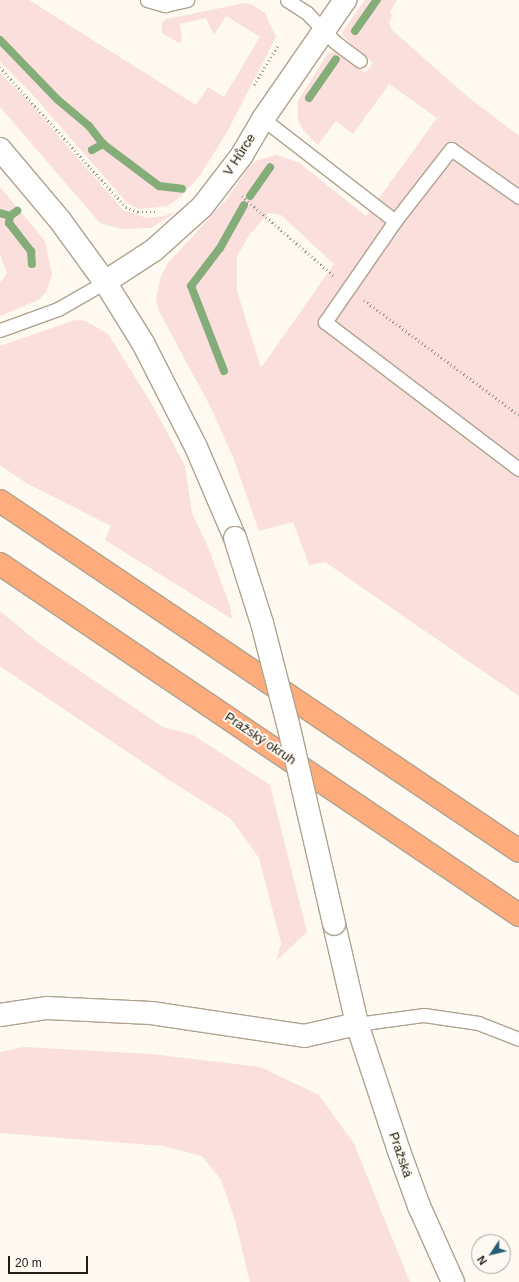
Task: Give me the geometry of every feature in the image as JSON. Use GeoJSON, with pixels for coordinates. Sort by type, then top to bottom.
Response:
{"type":"FeatureCollection","features":[{"type":"Feature","properties":{"kind":"highway"},"geometry":{"type":"LineString","coordinates":[[0,501],[519,851]]}},
{"type":"Feature","properties":{"kind":"highway","name":"Pražský okruh"},"geometry":{"type":"LineString","coordinates":[[0,564],[519,916]]}},
{"type":"Feature","properties":{"kind":"main road","name":"V Hůrce"},"geometry":{"type":"LineString","coordinates":[[105,282],[154,250],[202,207],[242,155],[263,119],[322,30],[345,0]]}},
{"type":"Feature","properties":{"kind":"main road","name":"Pražská"},"geometry":{"type":"LineString","coordinates":[[0,149],[50,207],[105,282],[171,394],[235,538],[262,623],[284,710],[357,1024],[398,1151],[419,1206],[453,1282]]}},
{"type":"Feature","properties":{"kind":"main road"},"geometry":{"type":"LineString","coordinates":[[0,1015],[47,1008],[151,1014],[304,1036],[357,1024]]}},
{"type":"Feature","properties":{"kind":"lane"},"geometry":{"type":"LineString","coordinates":[[147,0],[165,5],[187,0]]}},
{"type":"Feature","properties":{"kind":"lane"},"geometry":{"type":"LineString","coordinates":[[287,0],[306,13],[322,30],[360,60]]}},
{"type":"Feature","properties":{"kind":"lane"},"geometry":{"type":"LineString","coordinates":[[263,119],[395,221]]}},
{"type":"Feature","properties":{"kind":"lane"},"geometry":{"type":"LineString","coordinates":[[519,197],[451,149],[395,221],[325,322],[519,469]]}},
{"type":"Feature","properties":{"kind":"lane"},"geometry":{"type":"LineString","coordinates":[[0,330],[58,309],[105,282]]}},
{"type":"Feature","properties":{"kind":"lane"},"geometry":{"type":"LineString","coordinates":[[357,1024],[424,1015],[478,1023],[519,1039]]}},
{"type":"Feature","properties":{"kind":"path"},"geometry":{"type":"LineString","coordinates":[[252,91],[278,45]]}},
{"type":"Feature","properties":{"kind":"path"},"geometry":{"type":"LineString","coordinates":[[0,67],[126,207],[138,212],[164,211]]}},
{"type":"Feature","properties":{"kind":"shaded area"},"geometry":{"type":"Polygon","coordinates":[[[0,0],[29,0],[196,105],[208,87],[224,97],[260,37],[226,16],[214,35],[206,18],[180,24],[182,40],[179,43],[162,33],[162,23],[166,19],[245,3],[251,4],[265,13],[276,37],[226,134],[198,178],[181,196],[168,206],[139,209],[128,204],[32,94],[0,62],[0,0]]]}},
{"type":"Feature","properties":{"kind":"shaded area"},"geometry":{"type":"Polygon","coordinates":[[[365,0],[397,0],[390,11],[392,16],[389,23],[392,30],[468,97],[519,136],[519,696],[325,562],[309,565],[293,522],[259,531],[233,457],[211,408],[159,311],[156,300],[161,276],[168,263],[225,201],[249,167],[258,160],[276,155],[298,162],[366,216],[437,118],[389,84],[353,134],[336,121],[318,145],[303,130],[298,120],[298,101],[328,53],[337,51],[365,73],[373,63],[343,36],[342,32],[365,0]],[[269,213],[250,234],[237,256],[237,291],[261,368],[334,264],[281,215],[269,213]]]}},
{"type":"Feature","properties":{"kind":"shaded area"},"geometry":{"type":"Polygon","coordinates":[[[0,73],[27,100],[123,210],[147,218],[165,216],[179,210],[151,228],[121,229],[100,223],[0,107],[0,73]]]}},
{"type":"Feature","properties":{"kind":"shaded area"},"geometry":{"type":"Polygon","coordinates":[[[0,187],[45,241],[52,274],[46,292],[38,300],[0,316],[0,283],[7,273],[0,255],[0,187]]]}},
{"type":"Feature","properties":{"kind":"shaded area"},"geometry":{"type":"Polygon","coordinates":[[[75,320],[86,321],[108,334],[153,406],[185,466],[192,513],[208,547],[230,606],[232,619],[105,540],[111,526],[26,483],[0,465],[0,346],[75,320]]]}},
{"type":"Feature","properties":{"kind":"shaded area"},"geometry":{"type":"Polygon","coordinates":[[[0,611],[40,644],[163,727],[193,735],[270,785],[307,932],[277,960],[281,943],[259,858],[231,819],[169,780],[0,666],[0,611]]]}},
{"type":"Feature","properties":{"kind":"shaded area"},"geometry":{"type":"Polygon","coordinates":[[[24,1047],[151,1054],[260,1067],[319,1095],[354,1144],[410,1282],[250,1282],[235,1220],[221,1180],[202,1156],[163,1146],[0,1133],[0,1052],[24,1047]]]}},
{"type":"Feature","properties":{"kind":"waterway"},"geometry":{"type":"LineString","coordinates":[[355,31],[377,0]]}},
{"type":"Feature","properties":{"kind":"waterway"},"geometry":{"type":"LineString","coordinates":[[0,40],[58,100],[89,126],[103,144]]}},
{"type":"Feature","properties":{"kind":"waterway"},"geometry":{"type":"LineString","coordinates":[[309,98],[336,59]]}},
{"type":"Feature","properties":{"kind":"waterway"},"geometry":{"type":"LineString","coordinates":[[92,150],[103,144],[159,186],[182,189]]}},
{"type":"Feature","properties":{"kind":"waterway"},"geometry":{"type":"LineString","coordinates":[[250,196],[270,167]]}},
{"type":"Feature","properties":{"kind":"waterway"},"geometry":{"type":"LineString","coordinates":[[224,371],[191,286],[220,248],[244,205]]}},
{"type":"Feature","properties":{"kind":"waterway"},"geometry":{"type":"LineString","coordinates":[[0,213],[10,216],[17,211]]}},
{"type":"Feature","properties":{"kind":"waterway"},"geometry":{"type":"LineString","coordinates":[[10,216],[9,223],[31,251],[32,264]]}}]}
